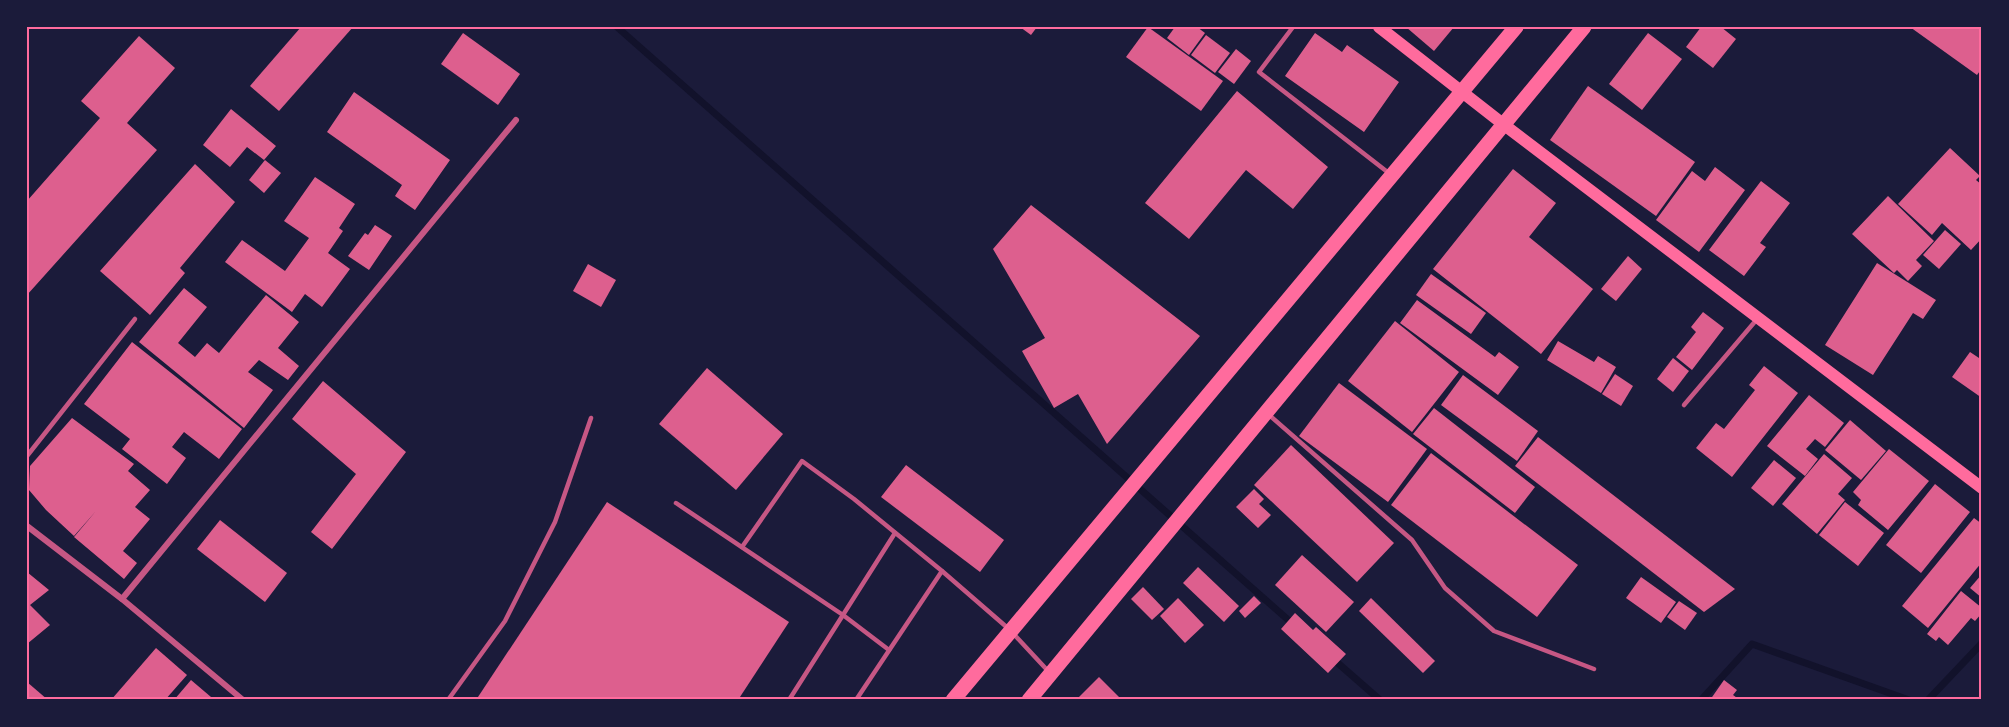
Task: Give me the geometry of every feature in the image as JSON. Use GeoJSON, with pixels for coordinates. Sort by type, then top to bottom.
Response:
{"type":"FeatureCollection","features":[{"type":"Feature","properties":{"kind":"main road"},"geometry":{"type":"LineString","coordinates":[[1379,27],[1982,488]]}},
{"type":"Feature","properties":{"kind":"main road"},"geometry":{"type":"LineString","coordinates":[[953,700],[1516,27]]}},
{"type":"Feature","properties":{"kind":"main road"},"geometry":{"type":"LineString","coordinates":[[1029,700],[1584,27]]}},
{"type":"Feature","properties":{"kind":"street"},"geometry":{"type":"LineString","coordinates":[[122,599],[516,120]]}},
{"type":"Feature","properties":{"kind":"street"},"geometry":{"type":"LineString","coordinates":[[27,526],[122,599],[243,700]]}},
{"type":"Feature","properties":{"kind":"lane"},"geometry":{"type":"LineString","coordinates":[[1293,27],[1259,72],[1392,175]]}},
{"type":"Feature","properties":{"kind":"lane"},"geometry":{"type":"LineString","coordinates":[[1684,405],[1758,318]]}},
{"type":"Feature","properties":{"kind":"lane"},"geometry":{"type":"LineString","coordinates":[[27,456],[135,319]]}},
{"type":"Feature","properties":{"kind":"lane"},"geometry":{"type":"LineString","coordinates":[[1266,412],[1412,540],[1445,588],[1494,631],[1594,669]]}},
{"type":"Feature","properties":{"kind":"lane"},"geometry":{"type":"LineString","coordinates":[[448,700],[505,621],[555,522],[591,417]]}},
{"type":"Feature","properties":{"kind":"lane"},"geometry":{"type":"LineString","coordinates":[[742,547],[802,461],[942,571],[1010,630],[1051,674]]}},
{"type":"Feature","properties":{"kind":"lane"},"geometry":{"type":"LineString","coordinates":[[676,503],[843,615],[889,650]]}},
{"type":"Feature","properties":{"kind":"lane"},"geometry":{"type":"LineString","coordinates":[[789,700],[895,533]]}},
{"type":"Feature","properties":{"kind":"lane"},"geometry":{"type":"LineString","coordinates":[[855,700],[942,571]]}},
{"type":"Feature","properties":{"kind":"building"},"geometry":{"type":"Polygon","coordinates":[[[301,27],[353,27],[279,111],[250,86],[301,27]]]}},
{"type":"Feature","properties":{"kind":"building"},"geometry":{"type":"Polygon","coordinates":[[[1020,27],[1037,27],[1031,35],[1020,27]]]}},
{"type":"Feature","properties":{"kind":"building"},"geometry":{"type":"Polygon","coordinates":[[[1148,27],[1223,81],[1201,111],[1126,57],[1148,27]]]}},
{"type":"Feature","properties":{"kind":"building"},"geometry":{"type":"Polygon","coordinates":[[[1175,27],[1197,27],[1205,33],[1189,55],[1167,38],[1175,27]]]}},
{"type":"Feature","properties":{"kind":"building"},"geometry":{"type":"Polygon","coordinates":[[[1406,27],[1454,27],[1434,51],[1406,27]]]}},
{"type":"Feature","properties":{"kind":"building"},"geometry":{"type":"Polygon","coordinates":[[[1701,27],[1721,27],[1736,39],[1713,68],[1686,47],[1701,27]]]}},
{"type":"Feature","properties":{"kind":"building"},"geometry":{"type":"Polygon","coordinates":[[[1910,27],[1982,27],[1982,68],[1977,75],[1910,27]]]}},
{"type":"Feature","properties":{"kind":"building"},"geometry":{"type":"Polygon","coordinates":[[[463,33],[520,74],[498,105],[441,64],[463,33]]]}},
{"type":"Feature","properties":{"kind":"building"},"geometry":{"type":"Polygon","coordinates":[[[1315,33],[1342,52],[1347,45],[1399,82],[1364,132],[1285,76],[1315,33]]]}},
{"type":"Feature","properties":{"kind":"building"},"geometry":{"type":"Polygon","coordinates":[[[1648,33],[1682,59],[1642,110],[1609,84],[1648,33]]]}},
{"type":"Feature","properties":{"kind":"building"},"geometry":{"type":"Polygon","coordinates":[[[1206,35],[1230,53],[1215,73],[1191,55],[1206,35]]]}},
{"type":"Feature","properties":{"kind":"building"},"geometry":{"type":"Polygon","coordinates":[[[139,36],[175,68],[127,123],[157,150],[27,295],[27,201],[100,118],[81,101],[139,36]]]}},
{"type":"Feature","properties":{"kind":"building"},"geometry":{"type":"Polygon","coordinates":[[[1236,49],[1251,61],[1234,84],[1218,72],[1236,49]]]}},
{"type":"Feature","properties":{"kind":"building"},"geometry":{"type":"Polygon","coordinates":[[[1588,86],[1695,162],[1656,216],[1550,140],[1588,86]]]}},
{"type":"Feature","properties":{"kind":"building"},"geometry":{"type":"Polygon","coordinates":[[[1237,91],[1328,167],[1293,209],[1246,170],[1189,239],[1145,203],[1237,91]]]}},
{"type":"Feature","properties":{"kind":"building"},"geometry":{"type":"Polygon","coordinates":[[[354,92],[450,160],[415,210],[395,196],[402,185],[327,132],[354,92]]]}},
{"type":"Feature","properties":{"kind":"building"},"geometry":{"type":"Polygon","coordinates":[[[231,109],[276,146],[264,160],[247,147],[230,167],[203,145],[231,109]]]}},
{"type":"Feature","properties":{"kind":"building"},"geometry":{"type":"Polygon","coordinates":[[[1950,148],[1980,176],[1976,180],[1982,185],[1982,238],[1971,250],[1942,223],[1932,235],[1898,204],[1950,148]]]}},
{"type":"Feature","properties":{"kind":"building"},"geometry":{"type":"Polygon","coordinates":[[[265,160],[281,173],[264,193],[249,180],[265,160]]]}},
{"type":"Feature","properties":{"kind":"building"},"geometry":{"type":"Polygon","coordinates":[[[195,164],[235,202],[180,268],[185,273],[150,315],[100,271],[195,164]]]}},
{"type":"Feature","properties":{"kind":"building"},"geometry":{"type":"Polygon","coordinates":[[[1715,167],[1745,190],[1699,252],[1656,220],[1692,171],[1705,181],[1715,167]]]}},
{"type":"Feature","properties":{"kind":"building"},"geometry":{"type":"Polygon","coordinates":[[[1513,169],[1556,203],[1529,237],[1593,289],[1541,354],[1433,269],[1513,169]]]}},
{"type":"Feature","properties":{"kind":"building"},"geometry":{"type":"Polygon","coordinates":[[[315,177],[355,204],[339,228],[343,231],[328,253],[350,269],[322,307],[305,294],[292,312],[225,262],[242,240],[285,271],[309,238],[284,221],[315,177]]]}},
{"type":"Feature","properties":{"kind":"building"},"geometry":{"type":"Polygon","coordinates":[[[1761,181],[1790,203],[1760,243],[1766,247],[1744,276],[1709,250],[1761,181]]]}},
{"type":"Feature","properties":{"kind":"building"},"geometry":{"type":"Polygon","coordinates":[[[1888,196],[1934,241],[1916,260],[1922,266],[1908,281],[1897,270],[1894,273],[1852,234],[1888,196]]]}},
{"type":"Feature","properties":{"kind":"building"},"geometry":{"type":"Polygon","coordinates":[[[1031,205],[1200,336],[1107,444],[1078,394],[1054,408],[1022,351],[1045,338],[993,249],[1031,205]]]}},
{"type":"Feature","properties":{"kind":"building"},"geometry":{"type":"Polygon","coordinates":[[[375,225],[392,236],[369,270],[348,256],[365,233],[368,235],[375,225]]]}},
{"type":"Feature","properties":{"kind":"building"},"geometry":{"type":"Polygon","coordinates":[[[1945,230],[1961,244],[1939,269],[1923,255],[1945,230]]]}},
{"type":"Feature","properties":{"kind":"building"},"geometry":{"type":"Polygon","coordinates":[[[1628,256],[1642,269],[1616,301],[1601,289],[1628,256]]]}},
{"type":"Feature","properties":{"kind":"building"},"geometry":{"type":"Polygon","coordinates":[[[1877,263],[1936,300],[1923,319],[1913,313],[1873,375],[1825,345],[1877,263]]]}},
{"type":"Feature","properties":{"kind":"building"},"geometry":{"type":"Polygon","coordinates":[[[588,264],[616,280],[601,307],[573,291],[588,264]]]}},
{"type":"Feature","properties":{"kind":"building"},"geometry":{"type":"Polygon","coordinates":[[[1431,274],[1486,313],[1471,334],[1416,295],[1431,274]]]}},
{"type":"Feature","properties":{"kind":"building"},"geometry":{"type":"Polygon","coordinates":[[[184,288],[207,307],[178,343],[195,357],[207,343],[219,353],[266,295],[299,322],[278,348],[299,366],[288,380],[259,360],[248,372],[273,390],[244,428],[139,342],[184,288]]]}},
{"type":"Feature","properties":{"kind":"building"},"geometry":{"type":"Polygon","coordinates":[[[1417,300],[1495,357],[1499,352],[1519,367],[1498,395],[1400,323],[1417,300]]]}},
{"type":"Feature","properties":{"kind":"building"},"geometry":{"type":"Polygon","coordinates":[[[1703,312],[1724,328],[1692,370],[1676,357],[1696,332],[1691,327],[1703,312]]]}},
{"type":"Feature","properties":{"kind":"building"},"geometry":{"type":"Polygon","coordinates":[[[1395,321],[1459,372],[1412,432],[1348,381],[1395,321]]]}},
{"type":"Feature","properties":{"kind":"building"},"geometry":{"type":"Polygon","coordinates":[[[1558,341],[1594,362],[1598,356],[1616,367],[1601,393],[1547,360],[1558,341]]]}},
{"type":"Feature","properties":{"kind":"building"},"geometry":{"type":"Polygon","coordinates":[[[132,342],[242,429],[219,459],[184,432],[172,447],[186,458],[167,484],[122,449],[130,439],[84,404],[132,342]]]}},
{"type":"Feature","properties":{"kind":"building"},"geometry":{"type":"Polygon","coordinates":[[[1970,352],[1982,360],[1982,398],[1952,377],[1970,352]]]}},
{"type":"Feature","properties":{"kind":"building"},"geometry":{"type":"Polygon","coordinates":[[[1673,358],[1689,371],[1673,392],[1657,379],[1673,358]]]}},
{"type":"Feature","properties":{"kind":"building"},"geometry":{"type":"Polygon","coordinates":[[[1764,366],[1798,393],[1732,477],[1696,448],[1716,423],[1724,429],[1755,390],[1749,385],[1764,366]]]}},
{"type":"Feature","properties":{"kind":"building"},"geometry":{"type":"Polygon","coordinates":[[[707,368],[783,434],[736,490],[659,424],[707,368]]]}},
{"type":"Feature","properties":{"kind":"building"},"geometry":{"type":"Polygon","coordinates":[[[1615,374],[1633,386],[1621,406],[1602,394],[1615,374]]]}},
{"type":"Feature","properties":{"kind":"building"},"geometry":{"type":"Polygon","coordinates":[[[1463,375],[1538,431],[1517,461],[1441,405],[1463,375]]]}},
{"type":"Feature","properties":{"kind":"building"},"geometry":{"type":"Polygon","coordinates":[[[323,381],[406,452],[332,549],[311,532],[356,474],[292,419],[323,381]]]}},
{"type":"Feature","properties":{"kind":"building"},"geometry":{"type":"Polygon","coordinates":[[[1339,383],[1427,449],[1388,502],[1299,436],[1339,383]]]}},
{"type":"Feature","properties":{"kind":"building"},"geometry":{"type":"Polygon","coordinates":[[[1809,395],[1844,423],[1825,447],[1815,439],[1806,449],[1818,459],[1805,476],[1767,446],[1809,395]]]}},
{"type":"Feature","properties":{"kind":"building"},"geometry":{"type":"Polygon","coordinates":[[[1434,408],[1535,487],[1515,513],[1413,434],[1434,408]]]}},
{"type":"Feature","properties":{"kind":"building"},"geometry":{"type":"Polygon","coordinates":[[[72,418],[134,464],[128,471],[150,490],[135,507],[150,519],[123,551],[137,563],[124,579],[74,537],[96,511],[74,536],[46,510],[29,490],[30,466],[72,418]]]}},
{"type":"Feature","properties":{"kind":"building"},"geometry":{"type":"Polygon","coordinates":[[[1850,420],[1886,451],[1861,480],[1825,450],[1850,420]]]}},
{"type":"Feature","properties":{"kind":"building"},"geometry":{"type":"Polygon","coordinates":[[[1538,437],[1735,589],[1704,612],[1515,466],[1538,437]]]}},
{"type":"Feature","properties":{"kind":"building"},"geometry":{"type":"Polygon","coordinates":[[[1291,445],[1394,543],[1357,582],[1254,485],[1291,445]]]}},
{"type":"Feature","properties":{"kind":"building"},"geometry":{"type":"Polygon","coordinates":[[[1889,449],[1929,481],[1888,530],[1858,505],[1861,500],[1853,492],[1889,449]]]}},
{"type":"Feature","properties":{"kind":"building"},"geometry":{"type":"Polygon","coordinates":[[[1431,453],[1578,565],[1537,617],[1391,505],[1431,453]]]}},
{"type":"Feature","properties":{"kind":"building"},"geometry":{"type":"Polygon","coordinates":[[[1824,454],[1852,478],[1838,494],[1845,500],[1817,534],[1782,504],[1824,454]]]}},
{"type":"Feature","properties":{"kind":"building"},"geometry":{"type":"Polygon","coordinates":[[[1774,460],[1796,478],[1773,506],[1751,488],[1774,460]]]}},
{"type":"Feature","properties":{"kind":"building"},"geometry":{"type":"Polygon","coordinates":[[[906,465],[1004,540],[980,572],[881,497],[906,465]]]}},
{"type":"Feature","properties":{"kind":"building"},"geometry":{"type":"Polygon","coordinates":[[[1935,484],[1970,512],[1921,573],[1886,545],[1935,484]]]}},
{"type":"Feature","properties":{"kind":"building"},"geometry":{"type":"Polygon","coordinates":[[[1254,489],[1264,499],[1259,504],[1271,515],[1258,528],[1236,507],[1254,489]]]}},
{"type":"Feature","properties":{"kind":"building"},"geometry":{"type":"Polygon","coordinates":[[[607,502],[789,622],[738,700],[476,700],[607,502]]]}},
{"type":"Feature","properties":{"kind":"building"},"geometry":{"type":"Polygon","coordinates":[[[1845,502],[1884,533],[1858,566],[1819,535],[1845,502]]]}},
{"type":"Feature","properties":{"kind":"building"},"geometry":{"type":"Polygon","coordinates":[[[1974,518],[1982,524],[1982,562],[1928,628],[1902,606],[1974,518]]]}},
{"type":"Feature","properties":{"kind":"building"},"geometry":{"type":"Polygon","coordinates":[[[220,520],[287,573],[265,602],[197,549],[220,520]]]}},
{"type":"Feature","properties":{"kind":"building"},"geometry":{"type":"Polygon","coordinates":[[[1302,555],[1354,602],[1326,632],[1275,585],[1302,555]]]}},
{"type":"Feature","properties":{"kind":"building"},"geometry":{"type":"Polygon","coordinates":[[[1198,567],[1239,606],[1224,622],[1183,583],[1198,567]]]}},
{"type":"Feature","properties":{"kind":"building"},"geometry":{"type":"Polygon","coordinates":[[[27,572],[49,590],[30,605],[50,625],[27,644],[27,572]]]}},
{"type":"Feature","properties":{"kind":"building"},"geometry":{"type":"Polygon","coordinates":[[[1982,574],[1982,598],[1970,588],[1982,574]]]}},
{"type":"Feature","properties":{"kind":"building"},"geometry":{"type":"Polygon","coordinates":[[[1641,577],[1676,602],[1661,623],[1626,598],[1641,577]]]}},
{"type":"Feature","properties":{"kind":"building"},"geometry":{"type":"Polygon","coordinates":[[[1143,587],[1164,609],[1152,620],[1131,599],[1143,587]]]}},
{"type":"Feature","properties":{"kind":"building"},"geometry":{"type":"Polygon","coordinates":[[[1961,591],[1982,608],[1982,613],[1975,621],[1971,618],[1948,645],[1939,637],[1936,641],[1927,634],[1961,591]]]}},
{"type":"Feature","properties":{"kind":"building"},"geometry":{"type":"Polygon","coordinates":[[[1254,596],[1261,603],[1245,618],[1239,611],[1254,596]]]}},
{"type":"Feature","properties":{"kind":"building"},"geometry":{"type":"Polygon","coordinates":[[[1178,598],[1204,625],[1185,643],[1160,616],[1178,598]]]}},
{"type":"Feature","properties":{"kind":"building"},"geometry":{"type":"Polygon","coordinates":[[[1371,598],[1435,661],[1423,673],[1359,611],[1371,598]]]}},
{"type":"Feature","properties":{"kind":"building"},"geometry":{"type":"Polygon","coordinates":[[[1679,601],[1697,613],[1685,630],[1667,617],[1679,601]]]}},
{"type":"Feature","properties":{"kind":"building"},"geometry":{"type":"Polygon","coordinates":[[[1295,613],[1313,630],[1316,627],[1346,654],[1328,673],[1281,629],[1295,613]]]}},
{"type":"Feature","properties":{"kind":"building"},"geometry":{"type":"Polygon","coordinates":[[[156,648],[187,675],[165,700],[111,700],[156,648]]]}},
{"type":"Feature","properties":{"kind":"building"},"geometry":{"type":"Polygon","coordinates":[[[1099,677],[1122,700],[1076,700],[1099,677]]]}},
{"type":"Feature","properties":{"kind":"building"},"geometry":{"type":"Polygon","coordinates":[[[191,680],[211,697],[208,700],[174,700],[191,680]]]}},
{"type":"Feature","properties":{"kind":"building"},"geometry":{"type":"Polygon","coordinates":[[[1724,680],[1737,690],[1733,695],[1740,700],[1710,700],[1724,680]]]}},
{"type":"Feature","properties":{"kind":"building"},"geometry":{"type":"Polygon","coordinates":[[[27,682],[48,700],[27,700],[27,682]]]}},
{"type":"Feature","properties":{"kind":"waterway"},"geometry":{"type":"LineString","coordinates":[[617,27],[1294,625]]}},
{"type":"Feature","properties":{"kind":"waterway"},"geometry":{"type":"LineString","coordinates":[[1928,700],[1982,643]]}},
{"type":"Feature","properties":{"kind":"waterway"},"geometry":{"type":"LineString","coordinates":[[1701,700],[1752,644],[1909,700]]}},
{"type":"Feature","properties":{"kind":"waterway"},"geometry":{"type":"LineString","coordinates":[[1332,658],[1380,700]]}}]}
